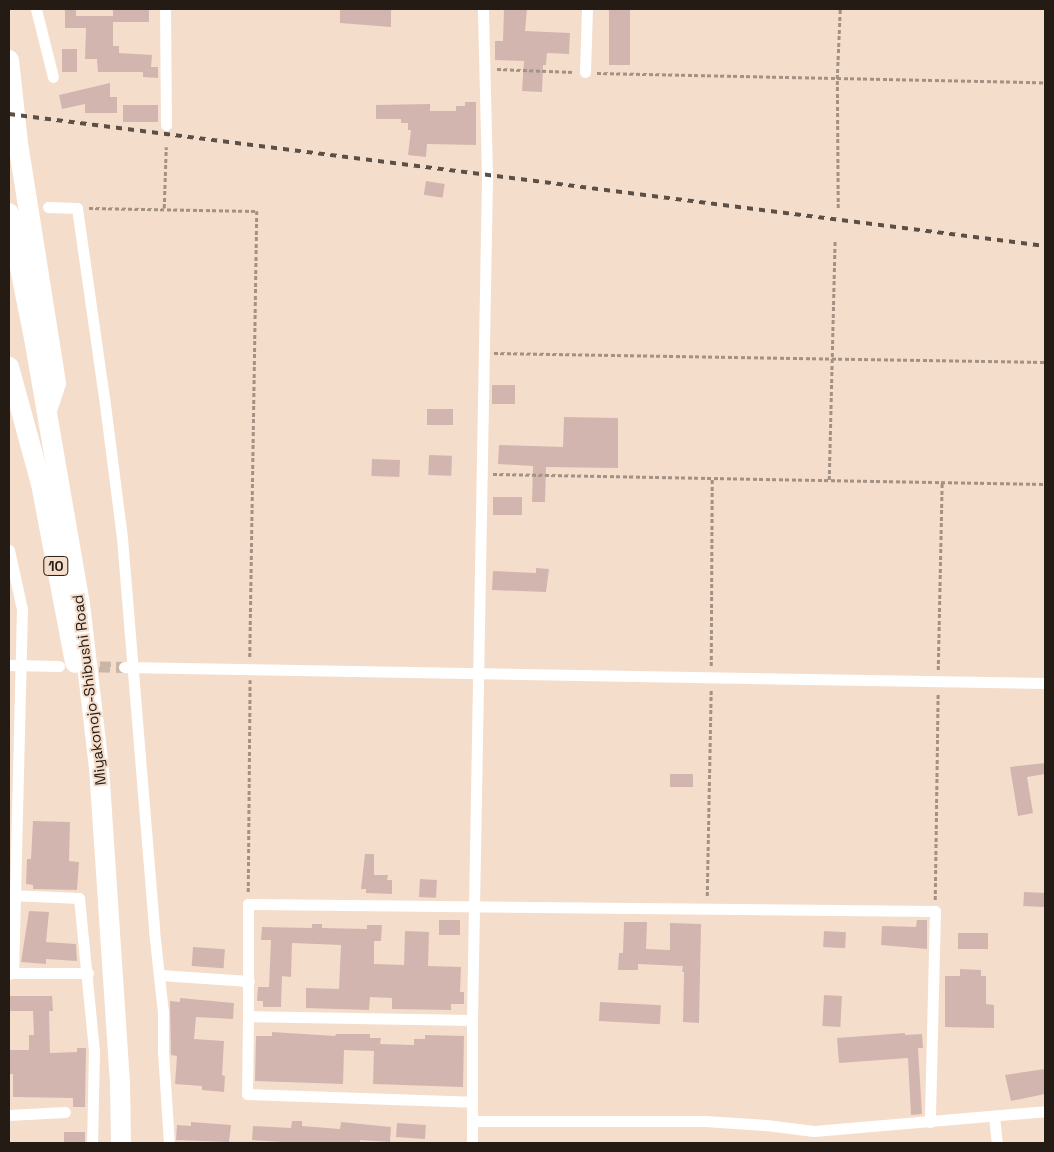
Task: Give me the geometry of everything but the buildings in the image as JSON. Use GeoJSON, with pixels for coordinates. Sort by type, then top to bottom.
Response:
{"type":"FeatureCollection","features":[{"type":"Feature","properties":{"kind":"highway","name":"10"},"geometry":{"type":"LineString","coordinates":[[9,60],[18,143],[56,382],[46,413]]}},
{"type":"Feature","properties":{"kind":"highway","name":"Miyakonojo-Shibushi Road"},"geometry":{"type":"LineString","coordinates":[[9,213],[80,604],[99,767],[120,1084],[121,1143]]}},
{"type":"Feature","properties":{"kind":"highway","name":"10"},"geometry":{"type":"LineString","coordinates":[[9,367],[41,484],[69,634],[99,767]]}},
{"type":"Feature","properties":{"kind":"street"},"geometry":{"type":"LineString","coordinates":[[36,9],[53,77]]}},
{"type":"Feature","properties":{"kind":"street"},"geometry":{"type":"LineString","coordinates":[[165,9],[166,125]]}},
{"type":"Feature","properties":{"kind":"street"},"geometry":{"type":"LineString","coordinates":[[472,1143],[472,1020],[487,175],[482,9]]}},
{"type":"Feature","properties":{"kind":"street"},"geometry":{"type":"LineString","coordinates":[[585,72],[587,9]]}},
{"type":"Feature","properties":{"kind":"street"},"geometry":{"type":"LineString","coordinates":[[48,207],[77,208],[122,538],[129,667],[154,931],[160,975],[169,1143]]}},
{"type":"Feature","properties":{"kind":"street"},"geometry":{"type":"LineString","coordinates":[[9,550],[22,609],[14,665],[11,973],[88,972]]}},
{"type":"Feature","properties":{"kind":"street"},"geometry":{"type":"LineString","coordinates":[[14,665],[59,666]]}},
{"type":"Feature","properties":{"kind":"street"},"geometry":{"type":"LineString","coordinates":[[129,667],[1045,683]]}},
{"type":"Feature","properties":{"kind":"street"},"geometry":{"type":"LineString","coordinates":[[12,895],[79,898],[88,972],[94,1050],[92,1143]]}},
{"type":"Feature","properties":{"kind":"street"},"geometry":{"type":"LineString","coordinates":[[471,1102],[247,1094],[248,904],[935,911],[930,1122]]}},
{"type":"Feature","properties":{"kind":"street"},"geometry":{"type":"LineString","coordinates":[[160,975],[248,981]]}},
{"type":"Feature","properties":{"kind":"street"},"geometry":{"type":"LineString","coordinates":[[248,1016],[472,1020]]}},
{"type":"Feature","properties":{"kind":"street"},"geometry":{"type":"LineString","coordinates":[[472,1121],[705,1121],[766,1125],[814,1131],[1045,1111]]}},
{"type":"Feature","properties":{"kind":"street"},"geometry":{"type":"LineString","coordinates":[[9,1116],[65,1112]]}},
{"type":"Feature","properties":{"kind":"street"},"geometry":{"type":"LineString","coordinates":[[994,1116],[997,1143]]}},
{"type":"Feature","properties":{"kind":"path"},"geometry":{"type":"LineString","coordinates":[[838,208],[837,79],[840,9]]}},
{"type":"Feature","properties":{"kind":"path"},"geometry":{"type":"LineString","coordinates":[[484,68],[837,79],[1045,82]]}},
{"type":"Feature","properties":{"kind":"path"},"geometry":{"type":"LineString","coordinates":[[164,208],[166,147]]}},
{"type":"Feature","properties":{"kind":"path"},"geometry":{"type":"LineString","coordinates":[[77,208],[164,208],[257,212],[248,904]]}},
{"type":"Feature","properties":{"kind":"path"},"geometry":{"type":"LineString","coordinates":[[829,480],[835,241]]}},
{"type":"Feature","properties":{"kind":"path"},"geometry":{"type":"LineString","coordinates":[[484,353],[832,357],[1045,362]]}},
{"type":"Feature","properties":{"kind":"path"},"geometry":{"type":"LineString","coordinates":[[482,474],[1045,484]]}},
{"type":"Feature","properties":{"kind":"path"},"geometry":{"type":"LineString","coordinates":[[706,909],[711,676],[712,478]]}},
{"type":"Feature","properties":{"kind":"path"},"geometry":{"type":"LineString","coordinates":[[935,911],[942,482]]}},
{"type":"Feature","properties":{"kind":"tunnel"},"geometry":{"type":"LineString","coordinates":[[83,666],[124,667]]}},
{"type":"Feature","properties":{"kind":"railway"},"geometry":{"type":"LineString","coordinates":[[9,114],[1045,246]]}}]}
